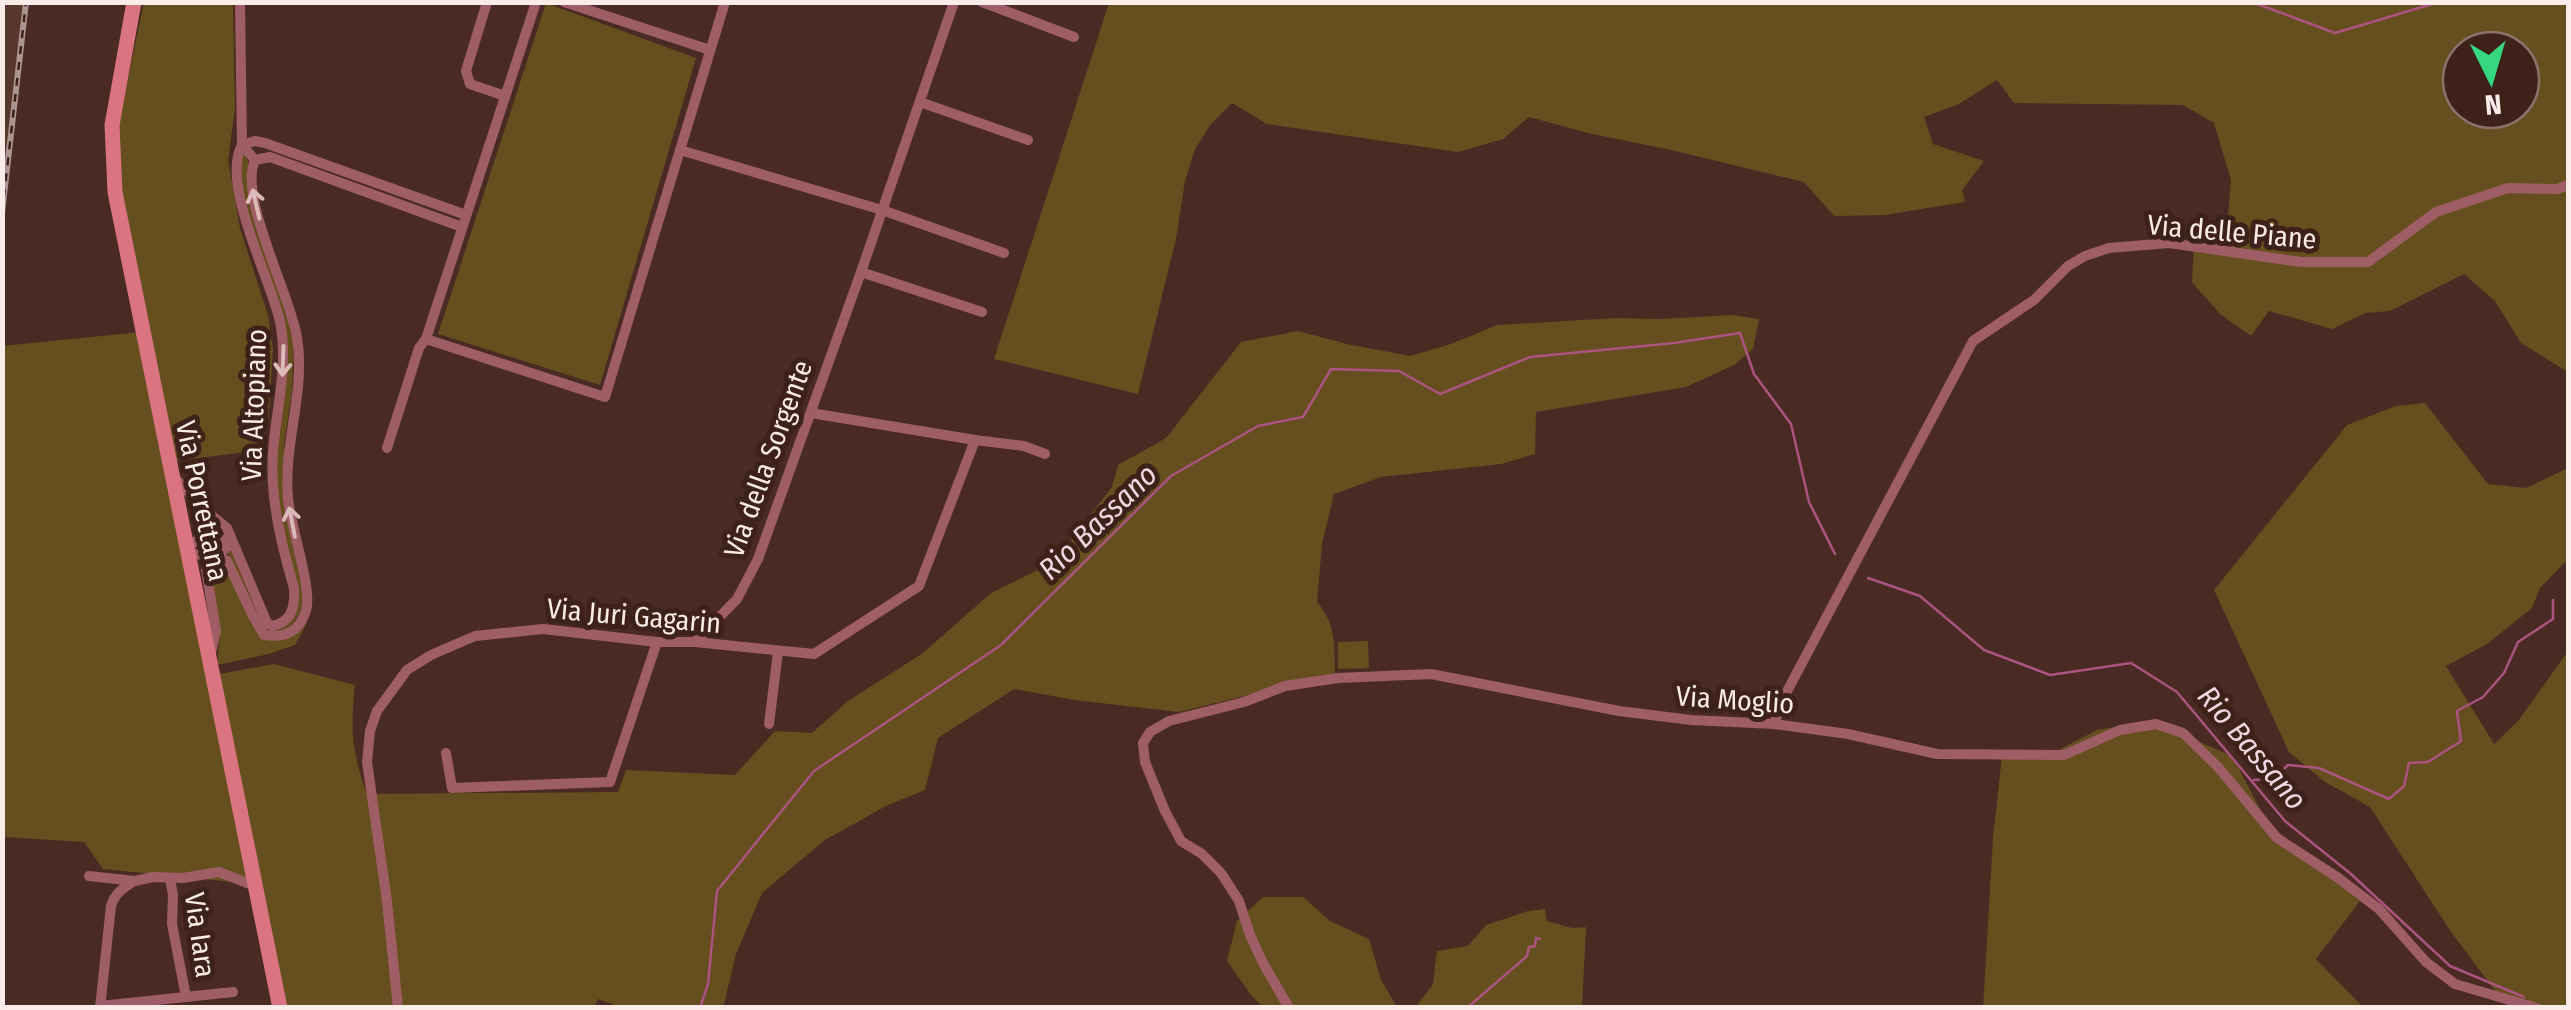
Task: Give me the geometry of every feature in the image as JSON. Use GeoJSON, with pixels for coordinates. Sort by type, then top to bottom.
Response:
{"type":"FeatureCollection","features":[{"type":"Feature","properties":{"kind":"main road","name":"Via Porrettana"},"geometry":{"type":"LineString","coordinates":[[134,2],[112,125],[115,192],[280,1008]]}},
{"type":"Feature","properties":{"kind":"street","name":"Via Altopiano"},"geometry":{"type":"LineString","coordinates":[[170,472],[226,528],[266,623],[281,624],[290,615],[294,600],[274,504],[272,474],[283,342],[279,317],[240,194],[236,162],[242,145],[240,2]]}},
{"type":"Feature","properties":{"kind":"street"},"geometry":{"type":"LineString","coordinates":[[487,2],[466,72],[470,84],[505,96]]}},
{"type":"Feature","properties":{"kind":"street"},"geometry":{"type":"LineString","coordinates":[[387,448],[536,2]]}},
{"type":"Feature","properties":{"kind":"street"},"geometry":{"type":"LineString","coordinates":[[564,2],[710,50]]}},
{"type":"Feature","properties":{"kind":"street"},"geometry":{"type":"LineString","coordinates":[[426,339],[605,398],[725,2]]}},
{"type":"Feature","properties":{"kind":"street"},"geometry":{"type":"LineString","coordinates":[[954,2],[861,272],[982,312]]}},
{"type":"Feature","properties":{"kind":"street"},"geometry":{"type":"LineString","coordinates":[[982,2],[1074,37]]}},
{"type":"Feature","properties":{"kind":"street"},"geometry":{"type":"LineString","coordinates":[[920,102],[1028,140]]}},
{"type":"Feature","properties":{"kind":"street"},"geometry":{"type":"LineString","coordinates":[[242,145],[264,143],[466,215]]}},
{"type":"Feature","properties":{"kind":"street"},"geometry":{"type":"LineString","coordinates":[[242,145],[256,160],[270,158],[462,227]]}},
{"type":"Feature","properties":{"kind":"street"},"geometry":{"type":"LineString","coordinates":[[680,150],[882,210],[1004,253]]}},
{"type":"Feature","properties":{"kind":"street","name":"Via Altopiano"},"geometry":{"type":"LineString","coordinates":[[213,557],[227,562],[264,635],[280,637],[294,630],[303,617],[308,598],[288,502],[286,470],[298,353],[290,309],[257,211],[251,181],[256,160]]}},
{"type":"Feature","properties":{"kind":"street","name":"Via delle Piane"},"geometry":{"type":"LineString","coordinates":[[1774,724],[1784,697],[1973,341],[2034,300],[2068,266],[2109,248],[2169,244],[2302,262],[2368,262],[2436,212],[2508,188],[2557,189],[2568,185]]}},
{"type":"Feature","properties":{"kind":"street","name":"Via della Sorgente"},"geometry":{"type":"LineString","coordinates":[[695,642],[737,599],[758,559],[861,272]]}},
{"type":"Feature","properties":{"kind":"street"},"geometry":{"type":"LineString","coordinates":[[811,413],[1024,446],[1045,454]]}},
{"type":"Feature","properties":{"kind":"street","name":"Via Juri Gagarin"},"geometry":{"type":"LineString","coordinates":[[398,1008],[366,762],[377,712],[407,670],[475,636],[543,629],[814,654],[919,586],[975,440]]}},
{"type":"Feature","properties":{"kind":"street"},"geometry":{"type":"LineString","coordinates":[[205,537],[210,514]]}},
{"type":"Feature","properties":{"kind":"street"},"geometry":{"type":"LineString","coordinates":[[213,557],[198,557],[186,550],[192,542],[205,537],[232,542]]}},
{"type":"Feature","properties":{"kind":"street"},"geometry":{"type":"LineString","coordinates":[[209,664],[216,631],[206,568],[232,542]]}},
{"type":"Feature","properties":{"kind":"street"},"geometry":{"type":"LineString","coordinates":[[446,753],[452,788],[610,782],[657,642]]}},
{"type":"Feature","properties":{"kind":"street"},"geometry":{"type":"LineString","coordinates":[[768,724],[778,652]]}},
{"type":"Feature","properties":{"kind":"street","name":"Via Moglio"},"geometry":{"type":"LineString","coordinates":[[1289,1008],[1262,963],[1239,901],[1221,873],[1181,841],[1164,811],[1145,762],[1143,743],[1150,732],[1170,721],[1244,702],[1285,686],[1338,678],[1432,674],[1618,712],[1774,724],[1848,734],[1937,754],[2064,754],[2120,730],[2156,724],[2183,732],[2277,838],[2378,909],[2426,962],[2454,984],[2537,1008]]}},
{"type":"Feature","properties":{"kind":"street"},"geometry":{"type":"LineString","coordinates":[[88,876],[135,881],[219,872],[255,886]]}},
{"type":"Feature","properties":{"kind":"street","name":"Via Iara"},"geometry":{"type":"LineString","coordinates":[[170,878],[172,924],[186,997]]}},
{"type":"Feature","properties":{"kind":"street"},"geometry":{"type":"LineString","coordinates":[[135,881],[114,898],[100,1007],[233,992]]}},
{"type":"Feature","properties":{"kind":"shaded area"},"geometry":{"type":"Polygon","coordinates":[[[2,3],[26,3],[3,216],[2,3]]]}},
{"type":"Feature","properties":{"kind":"shaded area"},"geometry":{"type":"Polygon","coordinates":[[[144,3],[233,3],[235,109],[228,160],[240,228],[268,315],[273,349],[269,414],[262,450],[167,462],[208,676],[274,664],[355,685],[354,741],[367,794],[618,792],[626,770],[735,775],[775,731],[812,733],[848,701],[923,653],[991,593],[1054,562],[1112,487],[1118,465],[1166,438],[1241,342],[1298,331],[1410,356],[1497,325],[1731,315],[1759,319],[1753,349],[1734,365],[1686,387],[1536,412],[1535,454],[1501,464],[1381,477],[1334,494],[1322,544],[1317,602],[1331,628],[1335,674],[1179,712],[1014,689],[938,738],[925,790],[886,806],[825,840],[762,893],[736,954],[723,1008],[620,1007],[598,999],[594,1008],[281,1007],[253,884],[103,869],[84,842],[3,837],[2,346],[141,332],[112,177],[120,115],[144,3]]]}},
{"type":"Feature","properties":{"kind":"shaded area"},"geometry":{"type":"Polygon","coordinates":[[[546,3],[696,58],[600,385],[438,334],[546,3]]]}},
{"type":"Feature","properties":{"kind":"shaded area"},"geometry":{"type":"Polygon","coordinates":[[[1109,3],[2568,3],[2568,372],[2521,343],[2495,301],[2464,274],[2390,311],[2365,313],[2332,329],[2269,311],[2251,336],[2220,314],[2192,282],[2194,248],[2228,216],[2231,180],[2214,123],[2183,105],[2014,103],[1997,80],[1957,105],[1924,117],[1933,144],[1984,161],[1962,190],[1965,202],[1884,215],[1834,216],[1804,182],[1529,117],[1503,139],[1458,152],[1267,124],[1232,103],[1211,124],[1195,149],[1138,394],[994,359],[1109,3]]]}},
{"type":"Feature","properties":{"kind":"shaded area"},"geometry":{"type":"Polygon","coordinates":[[[243,153],[248,161],[248,185],[294,346],[284,445],[284,496],[304,599],[297,617],[284,632],[264,631],[227,552],[231,550],[262,624],[270,630],[299,604],[278,503],[276,457],[286,358],[243,197],[243,153]]]}},
{"type":"Feature","properties":{"kind":"shaded area"},"geometry":{"type":"Polygon","coordinates":[[[2425,403],[2488,484],[2526,488],[2568,468],[2568,559],[2540,588],[2532,608],[2487,644],[2446,666],[2494,744],[2518,721],[2568,651],[2568,1007],[2535,1007],[2496,992],[2451,932],[2370,807],[2325,782],[2289,752],[2214,590],[2347,425],[2396,406],[2425,403]]]}},
{"type":"Feature","properties":{"kind":"shaded area"},"geometry":{"type":"Polygon","coordinates":[[[219,561],[232,578],[250,620],[265,639],[307,623],[295,645],[217,665],[220,635],[210,571],[211,565],[219,561]]]}},
{"type":"Feature","properties":{"kind":"shaded area"},"geometry":{"type":"Polygon","coordinates":[[[1368,641],[1369,668],[1338,669],[1338,642],[1368,641]]]}},
{"type":"Feature","properties":{"kind":"shaded area"},"geometry":{"type":"Polygon","coordinates":[[[2151,721],[2232,756],[2275,837],[2360,901],[2316,959],[2363,1007],[1983,1008],[2002,756],[2051,754],[2097,730],[2151,721]]]}},
{"type":"Feature","properties":{"kind":"shaded area"},"geometry":{"type":"Polygon","coordinates":[[[1263,897],[1303,897],[1330,921],[1369,939],[1381,980],[1397,1007],[1263,1007],[1227,961],[1237,921],[1263,897]]]}},
{"type":"Feature","properties":{"kind":"shaded area"},"geometry":{"type":"Polygon","coordinates":[[[1545,909],[1547,921],[1572,928],[1586,927],[1582,1007],[1416,1007],[1433,984],[1437,951],[1468,946],[1486,925],[1545,909]]]}},
{"type":"Feature","properties":{"kind":"waterway"},"geometry":{"type":"LineString","coordinates":[[2252,2],[2335,33],[2439,2]]}},
{"type":"Feature","properties":{"kind":"waterway"},"geometry":{"type":"LineString","coordinates":[[2561,2],[2568,4]]}},
{"type":"Feature","properties":{"kind":"waterway","name":"Rio Bassano"},"geometry":{"type":"LineString","coordinates":[[700,1008],[708,984],[717,891],[814,771],[1001,645],[1171,476],[1258,426],[1303,417],[1331,369],[1399,371],[1440,394],[1530,357],[1740,333],[1754,374],[1791,424],[1809,502],[1835,554]]}},
{"type":"Feature","properties":{"kind":"waterway","name":"Rio Bassano"},"geometry":{"type":"LineString","coordinates":[[1868,578],[1920,596],[1984,650],[2050,675],[2131,663],[2177,692],[2285,821],[2351,874],[2450,966],[2524,997]]}},
{"type":"Feature","properties":{"kind":"waterway"},"geometry":{"type":"LineString","coordinates":[[2254,780],[2274,779],[2288,765],[2319,768],[2389,799],[2404,786],[2409,763],[2428,762],[2461,741],[2457,711],[2483,697],[2504,673],[2518,642],[2553,619],[2553,600]]}},
{"type":"Feature","properties":{"kind":"waterway"},"geometry":{"type":"LineString","coordinates":[[1467,1008],[1527,956],[1536,938],[1540,939]]}},
{"type":"Feature","properties":{"kind":"railway"},"geometry":{"type":"LineString","coordinates":[[2,213],[26,2]]}}]}
